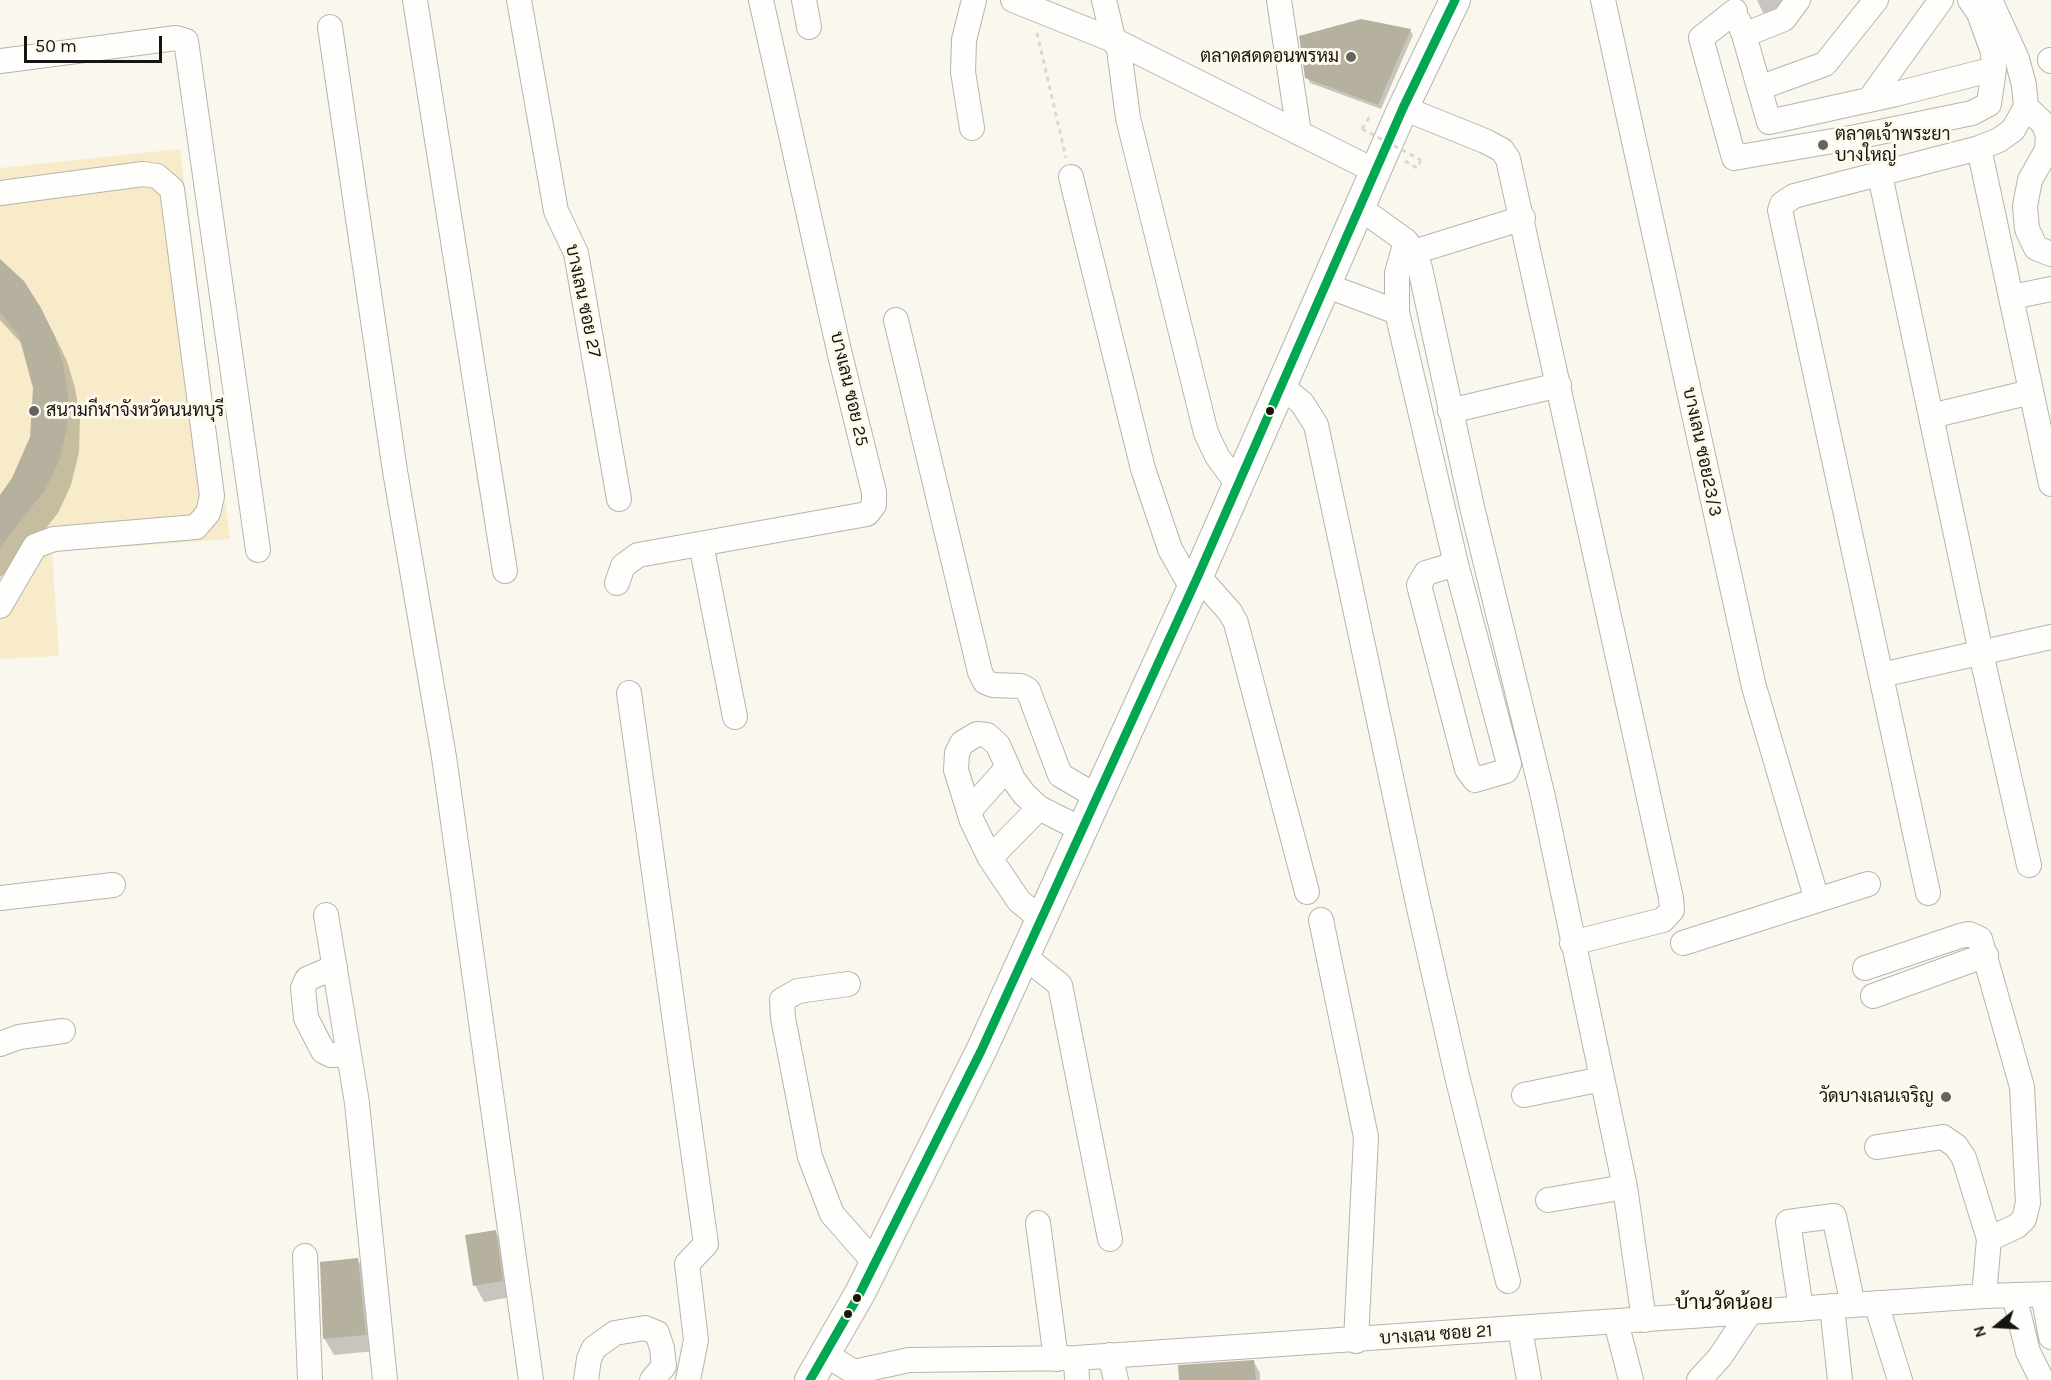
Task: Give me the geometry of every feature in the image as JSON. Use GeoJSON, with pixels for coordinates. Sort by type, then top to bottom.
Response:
{"type":"FeatureCollection","features":[{"type":"Feature","properties":{"kind":"main road"},"geometry":{"type":"LineString","coordinates":[[810,1380],[875,1263],[981,1051],[1195,582],[1403,108],[1455,0]]}},
{"type":"Feature","properties":{"kind":"street"},"geometry":{"type":"LineString","coordinates":[[415,0],[505,571]]}},
{"type":"Feature","properties":{"kind":"street","name":"บางเลน ซอย 27"},"geometry":{"type":"LineString","coordinates":[[519,0],[556,211],[576,254],[619,499]]}},
{"type":"Feature","properties":{"kind":"street","name":"บางเลน ซอย 25"},"geometry":{"type":"LineString","coordinates":[[617,583],[623,566],[638,555],[867,514],[874,505],[874,492],[840,355],[761,0]]}},
{"type":"Feature","properties":{"kind":"street"},"geometry":{"type":"LineString","coordinates":[[804,0],[809,27]]}},
{"type":"Feature","properties":{"kind":"street"},"geometry":{"type":"LineString","coordinates":[[972,128],[963,72],[964,40],[974,0]]}},
{"type":"Feature","properties":{"kind":"street"},"geometry":{"type":"LineString","coordinates":[[1104,0],[1116,42],[1128,118],[1206,433],[1217,456],[1238,485]]}},
{"type":"Feature","properties":{"kind":"street"},"geometry":{"type":"LineString","coordinates":[[1279,0],[1299,133]]}},
{"type":"Feature","properties":{"kind":"street","name":"บางเลน ซอย23/3"},"geometry":{"type":"LineString","coordinates":[[1603,0],[1754,687],[1817,900]]}},
{"type":"Feature","properties":{"kind":"street"},"geometry":{"type":"LineString","coordinates":[[1744,35],[1784,18],[1798,0]]}},
{"type":"Feature","properties":{"kind":"street"},"geometry":{"type":"LineString","coordinates":[[1759,88],[1826,64],[1876,0]]}},
{"type":"Feature","properties":{"kind":"street"},"geometry":{"type":"LineString","coordinates":[[1869,100],[1941,0]]}},
{"type":"Feature","properties":{"kind":"street"},"geometry":{"type":"LineString","coordinates":[[1970,0],[1979,13],[1993,52],[1994,69],[1989,104],[1972,113],[1856,137],[1734,158],[1701,38],[1733,6],[1744,35],[1769,122],[1994,69]]}},
{"type":"Feature","properties":{"kind":"street"},"geometry":{"type":"LineString","coordinates":[[1928,892],[1780,210],[1782,204],[1794,196],[1979,148],[1999,140],[2013,130],[2026,107],[2024,85],[2017,58],[1990,0]]}},
{"type":"Feature","properties":{"kind":"street"},"geometry":{"type":"LineString","coordinates":[[1022,4],[1116,42],[1375,171]]}},
{"type":"Feature","properties":{"kind":"street"},"geometry":{"type":"LineString","coordinates":[[330,27],[396,471],[444,757],[531,1380]]}},
{"type":"Feature","properties":{"kind":"street"},"geometry":{"type":"LineString","coordinates":[[0,62],[176,38],[186,41],[258,550]]}},
{"type":"Feature","properties":{"kind":"street"},"geometry":{"type":"LineString","coordinates":[[2026,107],[2043,123],[2048,135],[2049,153],[2030,180],[2025,206],[2031,241],[2036,248],[2051,255]]}},
{"type":"Feature","properties":{"kind":"street"},"geometry":{"type":"LineString","coordinates":[[1403,108],[1502,150],[1512,171],[1672,910],[1663,920],[1572,943]]}},
{"type":"Feature","properties":{"kind":"street"},"geometry":{"type":"LineString","coordinates":[[1979,148],[2012,297],[2039,404],[2051,484]]}},
{"type":"Feature","properties":{"kind":"street"},"geometry":{"type":"LineString","coordinates":[[0,193],[143,174],[157,176],[172,189],[212,496],[208,513],[196,527],[54,539],[35,546],[0,606]]}},
{"type":"Feature","properties":{"kind":"street"},"geometry":{"type":"LineString","coordinates":[[1880,175],[1981,653],[2029,865]]}},
{"type":"Feature","properties":{"kind":"street"},"geometry":{"type":"LineString","coordinates":[[1071,177],[1143,469],[1170,549],[1195,582],[1230,612],[1236,623],[1307,892]]}},
{"type":"Feature","properties":{"kind":"street"},"geometry":{"type":"LineString","coordinates":[[1360,208],[1410,246],[1542,797],[1625,1187],[1644,1320]]}},
{"type":"Feature","properties":{"kind":"street"},"geometry":{"type":"LineString","coordinates":[[1456,564],[1426,573],[1419,585],[1467,769],[1474,780],[1506,771],[1509,764],[1456,564],[1397,312],[1396,273],[1410,246],[1523,218]]}},
{"type":"Feature","properties":{"kind":"street"},"geometry":{"type":"LineString","coordinates":[[1325,285],[1397,312]]}},
{"type":"Feature","properties":{"kind":"street"},"geometry":{"type":"LineString","coordinates":[[2012,297],[2051,289]]}},
{"type":"Feature","properties":{"kind":"street"},"geometry":{"type":"LineString","coordinates":[[896,320],[980,672],[985,682],[993,686],[1021,686],[1028,690],[1060,775],[1096,796]]}},
{"type":"Feature","properties":{"kind":"street"},"geometry":{"type":"LineString","coordinates":[[1450,411],[1559,385]]}},
{"type":"Feature","properties":{"kind":"street"},"geometry":{"type":"LineString","coordinates":[[1281,386],[1302,403],[1316,425],[1419,910],[1508,1281]]}},
{"type":"Feature","properties":{"kind":"street"},"geometry":{"type":"LineString","coordinates":[[1931,416],[2039,404]]}},
{"type":"Feature","properties":{"kind":"street"},"geometry":{"type":"LineString","coordinates":[[701,544],[735,717]]}},
{"type":"Feature","properties":{"kind":"street"},"geometry":{"type":"LineString","coordinates":[[1881,675],[2051,637]]}},
{"type":"Feature","properties":{"kind":"street"},"geometry":{"type":"LineString","coordinates":[[629,693],[706,1244],[687,1264],[696,1340],[688,1380]]}},
{"type":"Feature","properties":{"kind":"street"},"geometry":{"type":"LineString","coordinates":[[1041,919],[1019,902],[990,858],[969,811],[956,771],[957,753],[962,742],[977,734],[987,735],[998,745],[1024,794],[1039,808],[1081,829]]}},
{"type":"Feature","properties":{"kind":"street"},"geometry":{"type":"LineString","coordinates":[[969,811],[1008,766]]}},
{"type":"Feature","properties":{"kind":"street"},"geometry":{"type":"LineString","coordinates":[[990,858],[1039,808]]}},
{"type":"Feature","properties":{"kind":"street"},"geometry":{"type":"LineString","coordinates":[[1683,943],[1868,884]]}},
{"type":"Feature","properties":{"kind":"street"},"geometry":{"type":"LineString","coordinates":[[0,898],[113,885]]}},
{"type":"Feature","properties":{"kind":"street"},"geometry":{"type":"LineString","coordinates":[[326,915],[360,1134],[385,1380]]}},
{"type":"Feature","properties":{"kind":"street"},"geometry":{"type":"LineString","coordinates":[[1321,920],[1366,1137],[1356,1341]]}},
{"type":"Feature","properties":{"kind":"street"},"geometry":{"type":"LineString","coordinates":[[1865,968],[1969,934],[1980,939],[2022,1087],[2028,1203],[2024,1219],[2017,1226],[1989,1239]]}},
{"type":"Feature","properties":{"kind":"street"},"geometry":{"type":"LineString","coordinates":[[1873,996],[1986,955]]}},
{"type":"Feature","properties":{"kind":"street"},"geometry":{"type":"LineString","coordinates":[[1024,956],[1060,985],[1110,1239]]}},
{"type":"Feature","properties":{"kind":"street"},"geometry":{"type":"LineString","coordinates":[[335,967],[307,979],[303,988],[306,1018],[323,1051],[332,1055],[349,1055]]}},
{"type":"Feature","properties":{"kind":"street"},"geometry":{"type":"LineString","coordinates":[[848,984],[798,991],[790,995],[782,1000],[783,1018],[810,1157],[832,1214],[875,1263]]}},
{"type":"Feature","properties":{"kind":"street"},"geometry":{"type":"LineString","coordinates":[[0,1044],[19,1038],[63,1031]]}},
{"type":"Feature","properties":{"kind":"street"},"geometry":{"type":"LineString","coordinates":[[1524,1095],[1602,1079]]}},
{"type":"Feature","properties":{"kind":"street"},"geometry":{"type":"LineString","coordinates":[[1877,1147],[1944,1137],[1952,1140],[1964,1158],[1989,1239],[1984,1296]]}},
{"type":"Feature","properties":{"kind":"street"},"geometry":{"type":"LineString","coordinates":[[1548,1200],[1625,1187]]}},
{"type":"Feature","properties":{"kind":"street"},"geometry":{"type":"LineString","coordinates":[[1801,1309],[1788,1222],[1834,1216],[1854,1305],[1900,1380]]}},
{"type":"Feature","properties":{"kind":"street"},"geometry":{"type":"LineString","coordinates":[[1038,1222],[1069,1366]]}},
{"type":"Feature","properties":{"kind":"street"},"geometry":{"type":"LineString","coordinates":[[305,1256],[310,1380]]}},
{"type":"Feature","properties":{"kind":"street"},"geometry":{"type":"LineString","coordinates":[[2047,1294],[2051,1337]]}},
{"type":"Feature","properties":{"kind":"street","name":"บางเลน ซอย 21"},"geometry":{"type":"LineString","coordinates":[[825,1354],[854,1372],[909,1360],[1069,1366],[1110,1355],[1356,1341],[1984,1296],[2047,1294]]}},
{"type":"Feature","properties":{"kind":"street"},"geometry":{"type":"LineString","coordinates":[[2014,1295],[2028,1352],[2042,1380]]}},
{"type":"Feature","properties":{"kind":"street"},"geometry":{"type":"LineString","coordinates":[[1844,1378],[1854,1305]]}},
{"type":"Feature","properties":{"kind":"street"},"geometry":{"type":"LineString","coordinates":[[1699,1380],[1720,1357],[1750,1312]]}},
{"type":"Feature","properties":{"kind":"street"},"geometry":{"type":"LineString","coordinates":[[1617,1322],[1631,1380]]}},
{"type":"Feature","properties":{"kind":"street"},"geometry":{"type":"LineString","coordinates":[[586,1380],[588,1359],[599,1344],[615,1333],[645,1329],[657,1333],[662,1348],[664,1366],[652,1380]]}},
{"type":"Feature","properties":{"kind":"street"},"geometry":{"type":"LineString","coordinates":[[1520,1329],[1529,1380]]}},
{"type":"Feature","properties":{"kind":"street"},"geometry":{"type":"LineString","coordinates":[[1110,1355],[1116,1380]]}},
{"type":"Feature","properties":{"kind":"path"},"geometry":{"type":"LineString","coordinates":[[1022,4],[1071,177]]}},
{"type":"Feature","properties":{"kind":"path"},"geometry":{"type":"LineString","coordinates":[[1362,129],[1421,160]]}},
{"type":"Feature","properties":{"kind":"shaded area"},"geometry":{"type":"Polygon","coordinates":[[[180,149],[230,539],[52,552],[59,656],[0,659],[0,168],[180,149]]]}},
{"type":"Feature","properties":{"kind":"building","name":"ตลาดสดดอนพรหม"},"geometry":{"type":"Polygon","coordinates":[[[1361,19],[1411,29],[1378,105],[1305,78],[1299,36],[1361,19]]]}},
{"type":"Feature","properties":{"kind":"building","name":"สนามกีฬาจังหวัดนนทบุรี"},"geometry":{"type":"Polygon","coordinates":[[[0,259],[24,281],[41,308],[55,337],[68,393],[67,428],[59,461],[45,490],[0,547],[0,495],[12,478],[30,437],[33,388],[19,336],[0,312],[0,259]]]}},
{"type":"Feature","properties":{"kind":"building"},"geometry":{"type":"Polygon","coordinates":[[[496,1230],[503,1281],[473,1286],[465,1235],[496,1230]]]}},
{"type":"Feature","properties":{"kind":"building"},"geometry":{"type":"Polygon","coordinates":[[[358,1258],[366,1335],[323,1339],[320,1262],[358,1258]]]}},
{"type":"Feature","properties":{"kind":"building"},"geometry":{"type":"Polygon","coordinates":[[[1254,1360],[1256,1380],[1179,1380],[1178,1365],[1254,1360]]]}},
{"type":"Feature","properties":{"kind":"transit line"},"geometry":{"type":"LineString","coordinates":[[810,1380],[860,1293],[981,1051],[1198,576],[1403,108],[1455,0]]}},
{"type":"Feature","properties":{"kind":"place","name":"ตลาดสดดอนพรหม"},"geometry":{"type":"Point","coordinates":[1351,57]}},
{"type":"Feature","properties":{"kind":"place","name":"ตลาดเจ้าพระยา บางใหญ่"},"geometry":{"type":"Point","coordinates":[1823,145]}},
{"type":"Feature","properties":{"kind":"place","name":"สนามกีฬาจังหวัดนนทบุรี"},"geometry":{"type":"Point","coordinates":[34,411]}},
{"type":"Feature","properties":{"kind":"place","name":"วัดบางเลนเจริญ"},"geometry":{"type":"Point","coordinates":[1946,1097]}},
{"type":"Feature","properties":{"kind":"district","name":"บ้านวัดน้อย"},"geometry":{"type":"Point","coordinates":[1724,1303]}}]}
